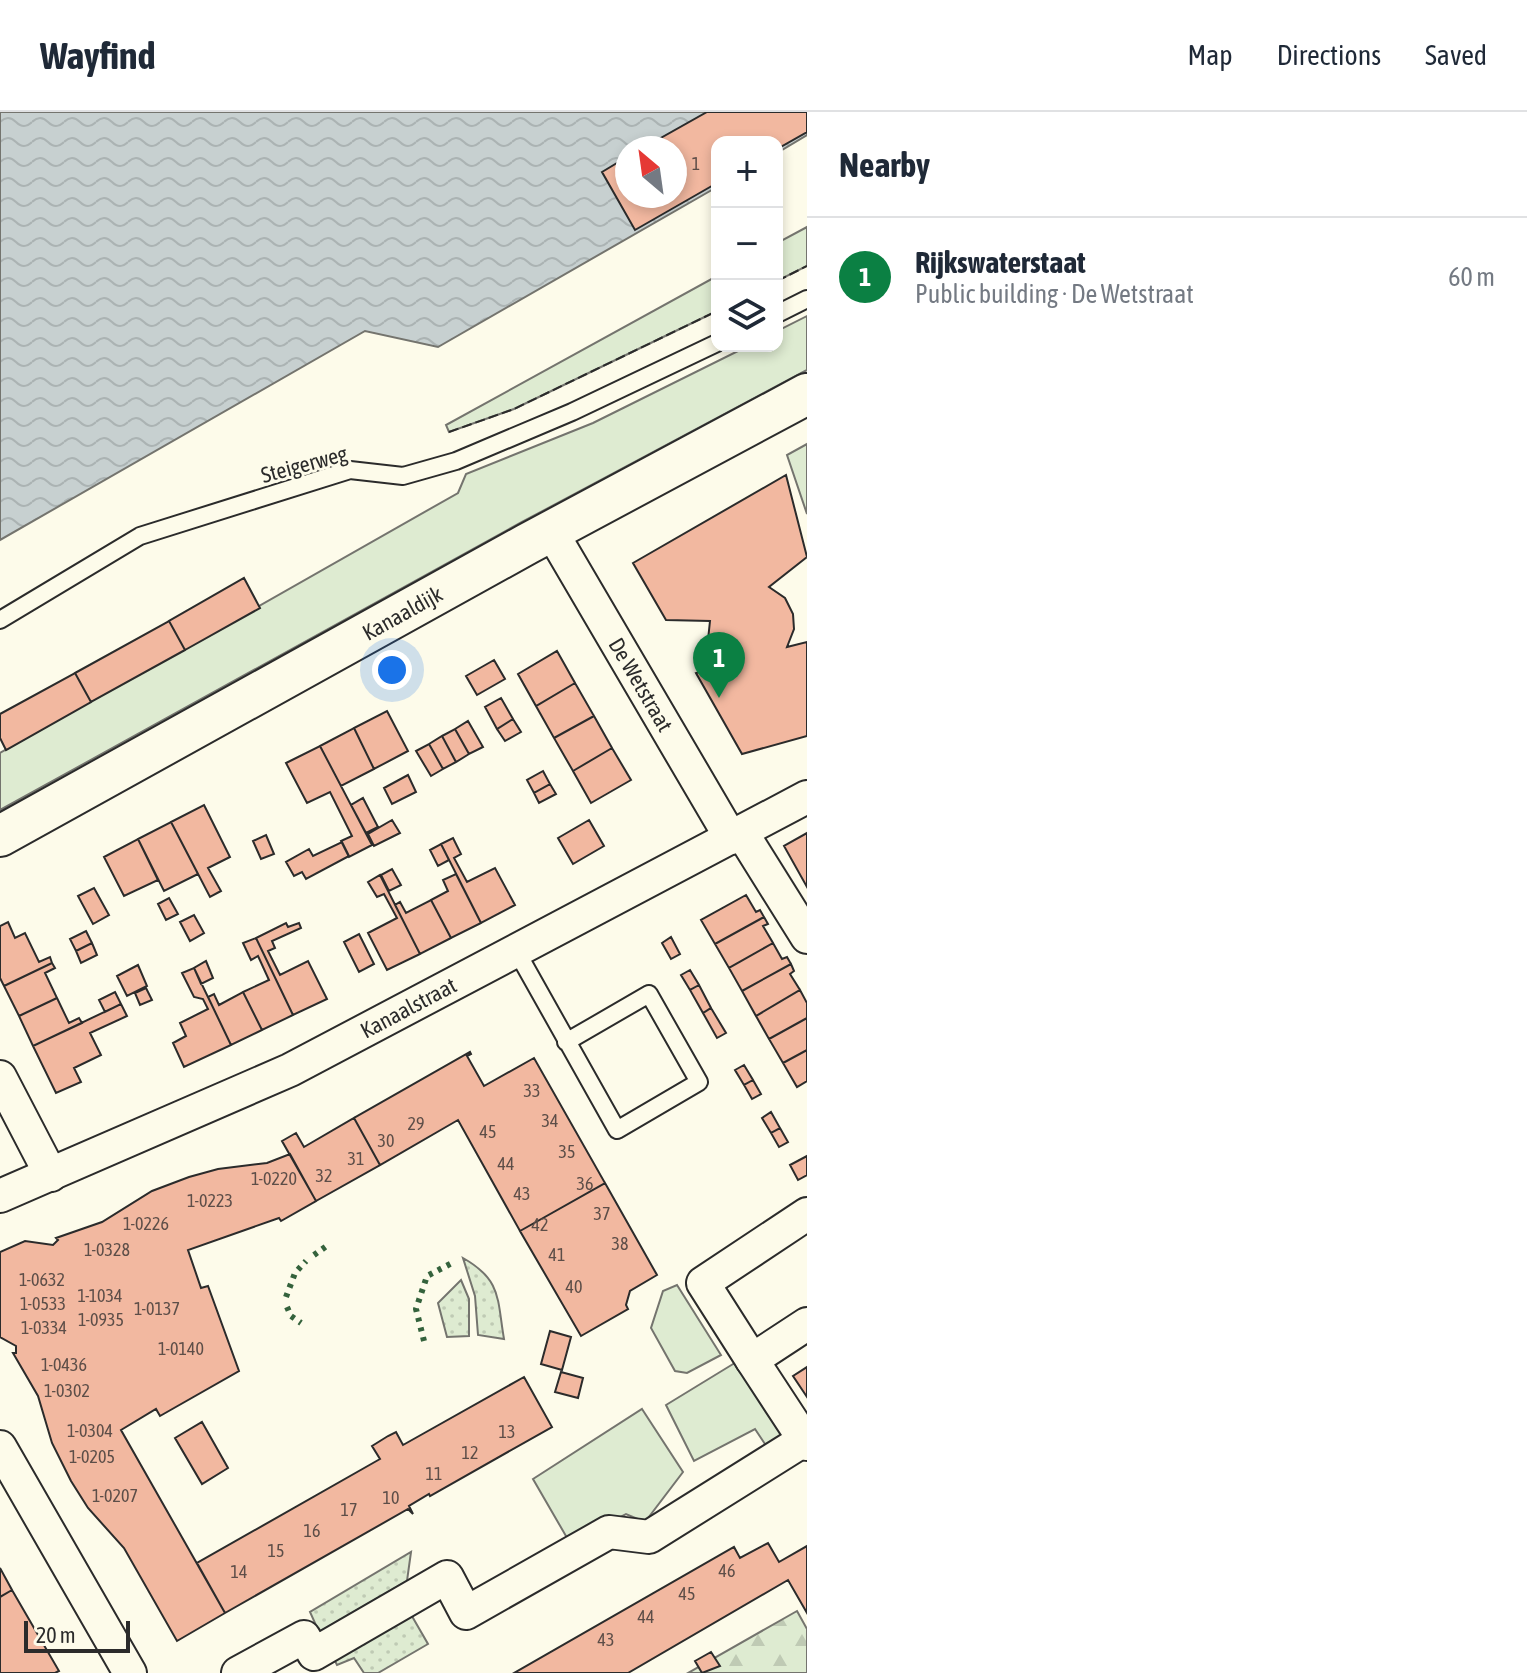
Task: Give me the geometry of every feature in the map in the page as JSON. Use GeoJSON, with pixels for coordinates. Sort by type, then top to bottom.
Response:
{"type":"FeatureCollection","features":[{"type":"Feature","properties":{"kind":"street","name":"Kanaaldijk"},"geometry":{"type":"LineString","coordinates":[[0,836],[551,531],[807,394]]}},
{"type":"Feature","properties":{"kind":"street","name":"De Wetstraat"},"geometry":{"type":"LineString","coordinates":[[551,531],[736,836],[807,937]]}},
{"type":"Feature","properties":{"kind":"street","name":"Kanaalstraat"},"geometry":{"type":"LineString","coordinates":[[0,1196],[290,1070],[807,797]]}},
{"type":"Feature","properties":{"kind":"street"},"geometry":{"type":"LineString","coordinates":[[0,1077],[51,1175]]}},
{"type":"Feature","properties":{"kind":"street"},"geometry":{"type":"LineString","coordinates":[[238,1673],[304,1637],[314,1654],[447,1577],[466,1613],[609,1532],[649,1537],[806,1442],[703,1283],[807,1214]]}},
{"type":"Feature","properties":{"kind":"street"},"geometry":{"type":"LineString","coordinates":[[752,1360],[807,1324]]}},
{"type":"Feature","properties":{"kind":"street"},"geometry":{"type":"LineString","coordinates":[[0,1447],[130,1673]]}},
{"type":"Feature","properties":{"kind":"lane"},"geometry":{"type":"LineString","coordinates":[[783,311],[807,299]]}},
{"type":"Feature","properties":{"kind":"lane","name":"Steigerweg"},"geometry":{"type":"LineString","coordinates":[[0,620],[140,536],[350,470],[403,476],[456,461],[599,400],[711,346]]}},
{"type":"Feature","properties":{"kind":"lane"},"geometry":{"type":"LineString","coordinates":[[517,952],[566,1042],[617,1130],[699,1082],[649,994],[566,1042]]}},
{"type":"Feature","properties":{"kind":"green space"},"geometry":{"type":"Polygon","coordinates":[[[807,227],[807,266],[783,278],[783,240],[807,227]]]}},
{"type":"Feature","properties":{"kind":"green space"},"geometry":{"type":"Polygon","coordinates":[[[711,279],[711,314],[514,409],[449,432],[446,425],[711,279]]]}},
{"type":"Feature","properties":{"kind":"green space"},"geometry":{"type":"Polygon","coordinates":[[[807,316],[807,370],[522,522],[0,810],[0,753],[458,493],[466,474],[593,423],[736,352],[783,352],[783,328],[807,316]]]}},
{"type":"Feature","properties":{"kind":"green space"},"geometry":{"type":"Polygon","coordinates":[[[807,444],[807,514],[787,455],[807,444]]]}},
{"type":"Feature","properties":{"kind":"green space"},"geometry":{"type":"Polygon","coordinates":[[[463,1258],[485,1274],[496,1292],[504,1339],[478,1335],[475,1296],[463,1258]]]}},
{"type":"Feature","properties":{"kind":"green space"},"geometry":{"type":"Polygon","coordinates":[[[461,1280],[469,1299],[469,1336],[447,1337],[438,1303],[461,1280]]]}},
{"type":"Feature","properties":{"kind":"green space"},"geometry":{"type":"Polygon","coordinates":[[[677,1285],[721,1355],[687,1373],[675,1371],[651,1328],[663,1291],[677,1285]]]}},
{"type":"Feature","properties":{"kind":"green space"},"geometry":{"type":"Polygon","coordinates":[[[738,1361],[785,1434],[771,1453],[755,1429],[694,1461],[666,1405],[738,1361]]]}},
{"type":"Feature","properties":{"kind":"green space"},"geometry":{"type":"Polygon","coordinates":[[[642,1409],[683,1472],[645,1522],[626,1514],[570,1543],[533,1479],[642,1409]]]}},
{"type":"Feature","properties":{"kind":"green space"},"geometry":{"type":"Polygon","coordinates":[[[411,1552],[407,1581],[319,1632],[310,1612],[411,1552]]]}},
{"type":"Feature","properties":{"kind":"green space"},"geometry":{"type":"Polygon","coordinates":[[[409,1611],[428,1644],[378,1673],[364,1673],[354,1658],[337,1665],[333,1657],[409,1611]]]}},
{"type":"Feature","properties":{"kind":"green space"},"geometry":{"type":"Polygon","coordinates":[[[797,1611],[807,1629],[807,1673],[688,1673],[797,1611]]]}},
{"type":"Feature","properties":{"kind":"water"},"geometry":{"type":"Polygon","coordinates":[[[0,112],[807,112],[807,135],[783,149],[783,136],[711,136],[711,190],[687,204],[687,136],[615,136],[615,208],[680,208],[438,347],[365,331],[0,540],[0,112]]]}},
{"type":"Feature","properties":{"kind":"building"},"geometry":{"type":"Polygon","coordinates":[[[707,112],[807,112],[807,132],[783,146],[783,136],[711,136],[711,186],[687,200],[687,136],[664,136],[707,112]]]}},
{"type":"Feature","properties":{"kind":"building"},"geometry":{"type":"Polygon","coordinates":[[[615,164],[615,195],[602,172],[615,164]]]}},
{"type":"Feature","properties":{"kind":"building"},"geometry":{"type":"Polygon","coordinates":[[[622,208],[673,208],[635,230],[622,208]]]}},
{"type":"Feature","properties":{"kind":"building"},"geometry":{"type":"Polygon","coordinates":[[[786,475],[807,557],[769,587],[785,598],[793,614],[794,629],[787,647],[807,642],[807,736],[742,754],[696,673],[733,662],[722,654],[714,642],[708,640],[710,621],[666,620],[633,563],[786,475]]]}},
{"type":"Feature","properties":{"kind":"building"},"geometry":{"type":"Polygon","coordinates":[[[244,578],[260,608],[185,650],[169,621],[244,578]]]}},
{"type":"Feature","properties":{"kind":"building"},"geometry":{"type":"Polygon","coordinates":[[[169,621],[185,650],[91,702],[75,673],[169,621]]]}},
{"type":"Feature","properties":{"kind":"building"},"geometry":{"type":"Polygon","coordinates":[[[557,651],[575,683],[536,706],[518,674],[557,651]]]}},
{"type":"Feature","properties":{"kind":"building"},"geometry":{"type":"Polygon","coordinates":[[[494,660],[505,679],[477,695],[466,676],[494,660]]]}},
{"type":"Feature","properties":{"kind":"building"},"geometry":{"type":"Polygon","coordinates":[[[75,673],[91,702],[6,750],[0,738],[0,714],[75,673]]]}},
{"type":"Feature","properties":{"kind":"building"},"geometry":{"type":"Polygon","coordinates":[[[575,683],[594,716],[554,738],[536,706],[575,683]]]}},
{"type":"Feature","properties":{"kind":"building"},"geometry":{"type":"Polygon","coordinates":[[[501,698],[513,719],[497,729],[485,707],[501,698]]]}},
{"type":"Feature","properties":{"kind":"building"},"geometry":{"type":"Polygon","coordinates":[[[387,711],[408,751],[374,769],[354,728],[387,711]]]}},
{"type":"Feature","properties":{"kind":"building"},"geometry":{"type":"Polygon","coordinates":[[[594,716],[612,748],[573,771],[554,738],[594,716]]]}},
{"type":"Feature","properties":{"kind":"building"},"geometry":{"type":"Polygon","coordinates":[[[513,719],[521,732],[505,741],[497,729],[513,719]]]}},
{"type":"Feature","properties":{"kind":"building"},"geometry":{"type":"Polygon","coordinates":[[[468,721],[483,747],[469,754],[455,729],[468,721]]]}},
{"type":"Feature","properties":{"kind":"building"},"geometry":{"type":"Polygon","coordinates":[[[354,728],[374,769],[341,786],[320,746],[354,728]]]}},
{"type":"Feature","properties":{"kind":"building"},"geometry":{"type":"Polygon","coordinates":[[[455,729],[469,754],[456,762],[442,736],[455,729]]]}},
{"type":"Feature","properties":{"kind":"building"},"geometry":{"type":"Polygon","coordinates":[[[442,736],[456,762],[443,769],[429,744],[442,736]]]}},
{"type":"Feature","properties":{"kind":"building"},"geometry":{"type":"Polygon","coordinates":[[[429,744],[443,769],[431,776],[416,751],[429,744]]]}},
{"type":"Feature","properties":{"kind":"building"},"geometry":{"type":"Polygon","coordinates":[[[320,746],[372,845],[349,857],[341,841],[352,836],[330,792],[307,803],[286,763],[320,746]]]}},
{"type":"Feature","properties":{"kind":"building"},"geometry":{"type":"Polygon","coordinates":[[[612,748],[631,780],[591,803],[573,771],[612,748]]]}},
{"type":"Feature","properties":{"kind":"building"},"geometry":{"type":"Polygon","coordinates":[[[543,771],[550,784],[534,793],[527,780],[543,771]]]}},
{"type":"Feature","properties":{"kind":"building"},"geometry":{"type":"Polygon","coordinates":[[[408,775],[416,792],[392,804],[384,788],[408,775]]]}},
{"type":"Feature","properties":{"kind":"building"},"geometry":{"type":"Polygon","coordinates":[[[550,784],[556,794],[539,803],[534,793],[550,784]]]}},
{"type":"Feature","properties":{"kind":"building"},"geometry":{"type":"Polygon","coordinates":[[[363,798],[378,827],[366,833],[351,805],[363,798]]]}},
{"type":"Feature","properties":{"kind":"building"},"geometry":{"type":"Polygon","coordinates":[[[204,805],[230,857],[208,868],[221,891],[210,897],[171,822],[204,805]]]}},
{"type":"Feature","properties":{"kind":"building"},"geometry":{"type":"Polygon","coordinates":[[[392,820],[400,833],[374,846],[368,834],[392,820]]]}},
{"type":"Feature","properties":{"kind":"building"},"geometry":{"type":"Polygon","coordinates":[[[589,820],[604,846],[573,864],[558,838],[589,820]]]}},
{"type":"Feature","properties":{"kind":"building"},"geometry":{"type":"Polygon","coordinates":[[[171,822],[198,874],[164,891],[138,839],[171,822]]]}},
{"type":"Feature","properties":{"kind":"building"},"geometry":{"type":"Polygon","coordinates":[[[807,833],[807,887],[784,846],[807,833]]]}},
{"type":"Feature","properties":{"kind":"building"},"geometry":{"type":"Polygon","coordinates":[[[266,835],[274,854],[261,859],[253,841],[266,835]]]}},
{"type":"Feature","properties":{"kind":"building"},"geometry":{"type":"Polygon","coordinates":[[[453,838],[461,854],[454,858],[467,882],[495,868],[515,905],[481,923],[441,844],[453,838]]]}},
{"type":"Feature","properties":{"kind":"building"},"geometry":{"type":"Polygon","coordinates":[[[138,839],[158,880],[124,896],[104,857],[138,839]]]}},
{"type":"Feature","properties":{"kind":"building"},"geometry":{"type":"Polygon","coordinates":[[[342,842],[349,856],[306,879],[302,872],[294,876],[286,862],[309,849],[313,856],[342,842]]]}},
{"type":"Feature","properties":{"kind":"building"},"geometry":{"type":"Polygon","coordinates":[[[441,844],[449,860],[438,866],[430,850],[441,844]]]}},
{"type":"Feature","properties":{"kind":"building"},"geometry":{"type":"Polygon","coordinates":[[[392,869],[401,885],[389,891],[381,875],[392,869]]]}},
{"type":"Feature","properties":{"kind":"building"},"geometry":{"type":"Polygon","coordinates":[[[456,874],[481,923],[451,938],[431,900],[448,891],[443,880],[456,874]]]}},
{"type":"Feature","properties":{"kind":"building"},"geometry":{"type":"Polygon","coordinates":[[[380,875],[420,954],[387,970],[368,933],[397,918],[384,894],[377,897],[368,882],[380,875]]]}},
{"type":"Feature","properties":{"kind":"building"},"geometry":{"type":"Polygon","coordinates":[[[94,888],[109,915],[93,924],[78,896],[94,888]]]}},
{"type":"Feature","properties":{"kind":"building"},"geometry":{"type":"Polygon","coordinates":[[[746,895],[756,912],[760,910],[764,917],[715,944],[701,920],[746,895]]]}},
{"type":"Feature","properties":{"kind":"building"},"geometry":{"type":"Polygon","coordinates":[[[169,898],[178,914],[166,920],[158,904],[169,898]]]}},
{"type":"Feature","properties":{"kind":"building"},"geometry":{"type":"Polygon","coordinates":[[[431,900],[451,938],[420,954],[395,905],[400,902],[406,913],[431,900]]]}},
{"type":"Feature","properties":{"kind":"building"},"geometry":{"type":"Polygon","coordinates":[[[194,915],[204,933],[190,941],[180,922],[194,915]]]}},
{"type":"Feature","properties":{"kind":"building"},"geometry":{"type":"Polygon","coordinates":[[[764,917],[768,924],[763,926],[773,943],[729,968],[715,944],[764,917]]]}},
{"type":"Feature","properties":{"kind":"building"},"geometry":{"type":"Polygon","coordinates":[[[8,922],[15,938],[25,933],[39,962],[50,957],[52,963],[4,986],[0,978],[0,926],[8,922]]]}},
{"type":"Feature","properties":{"kind":"building"},"geometry":{"type":"Polygon","coordinates":[[[286,923],[288,927],[299,923],[301,928],[272,941],[275,948],[268,951],[280,975],[308,961],[327,999],[293,1015],[256,938],[286,923]]]}},
{"type":"Feature","properties":{"kind":"building"},"geometry":{"type":"Polygon","coordinates":[[[86,931],[92,943],[76,951],[70,939],[86,931]]]}},
{"type":"Feature","properties":{"kind":"building"},"geometry":{"type":"Polygon","coordinates":[[[359,934],[374,964],[359,972],[344,942],[359,934]]]}},
{"type":"Feature","properties":{"kind":"building"},"geometry":{"type":"Polygon","coordinates":[[[671,937],[680,954],[671,959],[662,943],[671,937]]]}},
{"type":"Feature","properties":{"kind":"building"},"geometry":{"type":"Polygon","coordinates":[[[256,938],[293,1015],[262,1030],[243,992],[269,980],[258,956],[251,960],[243,943],[256,938]]]}},
{"type":"Feature","properties":{"kind":"building"},"geometry":{"type":"Polygon","coordinates":[[[92,943],[97,955],[81,963],[76,951],[92,943]]]}},
{"type":"Feature","properties":{"kind":"building"},"geometry":{"type":"Polygon","coordinates":[[[773,943],[782,959],[787,957],[791,964],[742,991],[729,968],[773,943]]]}},
{"type":"Feature","properties":{"kind":"building"},"geometry":{"type":"Polygon","coordinates":[[[206,961],[213,978],[201,984],[194,968],[206,961]]]}},
{"type":"Feature","properties":{"kind":"building"},"geometry":{"type":"Polygon","coordinates":[[[52,963],[55,968],[45,973],[57,998],[19,1016],[4,986],[52,963]]]}},
{"type":"Feature","properties":{"kind":"building"},"geometry":{"type":"Polygon","coordinates":[[[791,964],[794,971],[790,974],[800,990],[756,1016],[742,991],[791,964]]]}},
{"type":"Feature","properties":{"kind":"building"},"geometry":{"type":"Polygon","coordinates":[[[138,965],[147,986],[127,996],[117,976],[138,965]]]}},
{"type":"Feature","properties":{"kind":"building"},"geometry":{"type":"Polygon","coordinates":[[[194,968],[231,1045],[184,1067],[173,1043],[186,1036],[180,1023],[208,1009],[203,999],[194,997],[182,973],[194,968]]]}},
{"type":"Feature","properties":{"kind":"building"},"geometry":{"type":"Polygon","coordinates":[[[690,970],[699,985],[690,990],[681,975],[690,970]]]}},
{"type":"Feature","properties":{"kind":"building"},"geometry":{"type":"Polygon","coordinates":[[[699,985],[711,1008],[703,1013],[690,990],[699,985]]]}},
{"type":"Feature","properties":{"kind":"building"},"geometry":{"type":"Polygon","coordinates":[[[146,988],[152,1000],[140,1005],[135,993],[146,988]]]}},
{"type":"Feature","properties":{"kind":"building"},"geometry":{"type":"Polygon","coordinates":[[[800,990],[807,1003],[807,1018],[769,1039],[756,1016],[800,990]]]}},
{"type":"Feature","properties":{"kind":"building"},"geometry":{"type":"Polygon","coordinates":[[[115,992],[121,1004],[105,1012],[99,1000],[115,992]]]}},
{"type":"Feature","properties":{"kind":"building"},"geometry":{"type":"Polygon","coordinates":[[[243,992],[262,1030],[231,1045],[208,997],[214,994],[219,1005],[243,992]]]}},
{"type":"Feature","properties":{"kind":"building"},"geometry":{"type":"Polygon","coordinates":[[[57,998],[69,1023],[79,1018],[82,1023],[33,1046],[19,1016],[57,998]]]}},
{"type":"Feature","properties":{"kind":"building"},"geometry":{"type":"Polygon","coordinates":[[[121,1004],[127,1016],[90,1033],[101,1055],[74,1068],[81,1082],[56,1093],[33,1046],[121,1004]]]}},
{"type":"Feature","properties":{"kind":"building"},"geometry":{"type":"Polygon","coordinates":[[[711,1008],[726,1033],[717,1038],[703,1013],[711,1008]]]}},
{"type":"Feature","properties":{"kind":"building"},"geometry":{"type":"Polygon","coordinates":[[[807,1018],[807,1050],[783,1063],[769,1039],[807,1018]]]}},
{"type":"Feature","properties":{"kind":"building"},"geometry":{"type":"Polygon","coordinates":[[[807,1050],[807,1081],[797,1087],[783,1063],[807,1050]]]}},
{"type":"Feature","properties":{"kind":"building"},"geometry":{"type":"Polygon","coordinates":[[[470,1052],[467,1056],[484,1086],[534,1058],[605,1183],[520,1231],[458,1120],[380,1165],[354,1118],[470,1052]]]}},
{"type":"Feature","properties":{"kind":"building"},"geometry":{"type":"Polygon","coordinates":[[[744,1065],[753,1080],[744,1085],[735,1070],[744,1065]]]}},
{"type":"Feature","properties":{"kind":"building"},"geometry":{"type":"Polygon","coordinates":[[[753,1080],[761,1094],[752,1099],[744,1085],[753,1080]]]}},
{"type":"Feature","properties":{"kind":"building"},"geometry":{"type":"Polygon","coordinates":[[[771,1112],[780,1128],[771,1133],[762,1118],[771,1112]]]}},
{"type":"Feature","properties":{"kind":"building"},"geometry":{"type":"Polygon","coordinates":[[[354,1118],[380,1165],[316,1201],[282,1141],[296,1133],[304,1147],[354,1118]]]}},
{"type":"Feature","properties":{"kind":"building"},"geometry":{"type":"Polygon","coordinates":[[[780,1128],[788,1142],[779,1147],[771,1133],[780,1128]]]}},
{"type":"Feature","properties":{"kind":"building"},"geometry":{"type":"Polygon","coordinates":[[[290,1154],[316,1201],[281,1221],[279,1218],[188,1250],[201,1288],[208,1286],[239,1371],[160,1416],[156,1409],[121,1430],[225,1613],[177,1641],[124,1548],[88,1508],[71,1481],[52,1443],[38,1396],[13,1353],[16,1353],[16,1346],[0,1337],[0,1252],[25,1241],[53,1245],[58,1240],[56,1238],[102,1222],[152,1191],[189,1177],[218,1169],[267,1163],[290,1154]]]}},
{"type":"Feature","properties":{"kind":"building"},"geometry":{"type":"Polygon","coordinates":[[[807,1156],[807,1175],[798,1180],[790,1165],[807,1156]]]}},
{"type":"Feature","properties":{"kind":"building"},"geometry":{"type":"Polygon","coordinates":[[[605,1183],[657,1275],[630,1291],[626,1305],[628,1309],[581,1336],[520,1231],[605,1183]]]}},
{"type":"Feature","properties":{"kind":"building"},"geometry":{"type":"Polygon","coordinates":[[[550,1331],[571,1337],[562,1370],[541,1364],[550,1331]]]}},
{"type":"Feature","properties":{"kind":"building"},"geometry":{"type":"Polygon","coordinates":[[[807,1367],[807,1397],[793,1376],[807,1367]]]}},
{"type":"Feature","properties":{"kind":"building"},"geometry":{"type":"Polygon","coordinates":[[[561,1372],[583,1378],[578,1398],[555,1392],[561,1372]]]}},
{"type":"Feature","properties":{"kind":"building"},"geometry":{"type":"Polygon","coordinates":[[[524,1377],[552,1427],[409,1506],[413,1514],[408,1509],[225,1613],[197,1563],[380,1459],[372,1446],[388,1436],[396,1432],[403,1445],[524,1377]]]}},
{"type":"Feature","properties":{"kind":"building"},"geometry":{"type":"Polygon","coordinates":[[[202,1422],[228,1468],[202,1484],[175,1438],[202,1422]]]}},
{"type":"Feature","properties":{"kind":"building"},"geometry":{"type":"Polygon","coordinates":[[[768,1543],[779,1562],[807,1546],[807,1613],[788,1580],[628,1673],[514,1673],[734,1547],[740,1558],[768,1543]]]}},
{"type":"Feature","properties":{"kind":"building"},"geometry":{"type":"Polygon","coordinates":[[[0,1568],[12,1590],[0,1597],[0,1568]]]}},
{"type":"Feature","properties":{"kind":"building"},"geometry":{"type":"Polygon","coordinates":[[[12,1590],[59,1671],[0,1673],[0,1597],[12,1590]]]}},
{"type":"Feature","properties":{"kind":"building"},"geometry":{"type":"Polygon","coordinates":[[[711,1652],[720,1666],[702,1673],[695,1661],[711,1652]]]}},
{"type":"Feature","properties":{"kind":"hedge"},"geometry":{"type":"LineString","coordinates":[[314,1255],[328,1245]]}},
{"type":"Feature","properties":{"kind":"hedge"},"geometry":{"type":"LineString","coordinates":[[286,1297],[295,1273],[306,1261]]}},
{"type":"Feature","properties":{"kind":"hedge"},"geometry":{"type":"LineString","coordinates":[[424,1341],[416,1309],[427,1276],[452,1263]]}},
{"type":"Feature","properties":{"kind":"hedge"},"geometry":{"type":"LineString","coordinates":[[287,1307],[291,1316],[301,1323]]}},
{"type":"Feature","properties":{"kind":"fence"},"geometry":{"type":"LineString","coordinates":[[779,280],[807,266]]}},
{"type":"Feature","properties":{"kind":"fence"},"geometry":{"type":"LineString","coordinates":[[449,432],[514,409],[711,314]]}},
{"type":"Feature","properties":{"kind":"place","name":"Rijkswaterstaat"},"geometry":{"type":"Point","coordinates":[719,698]}}]}
